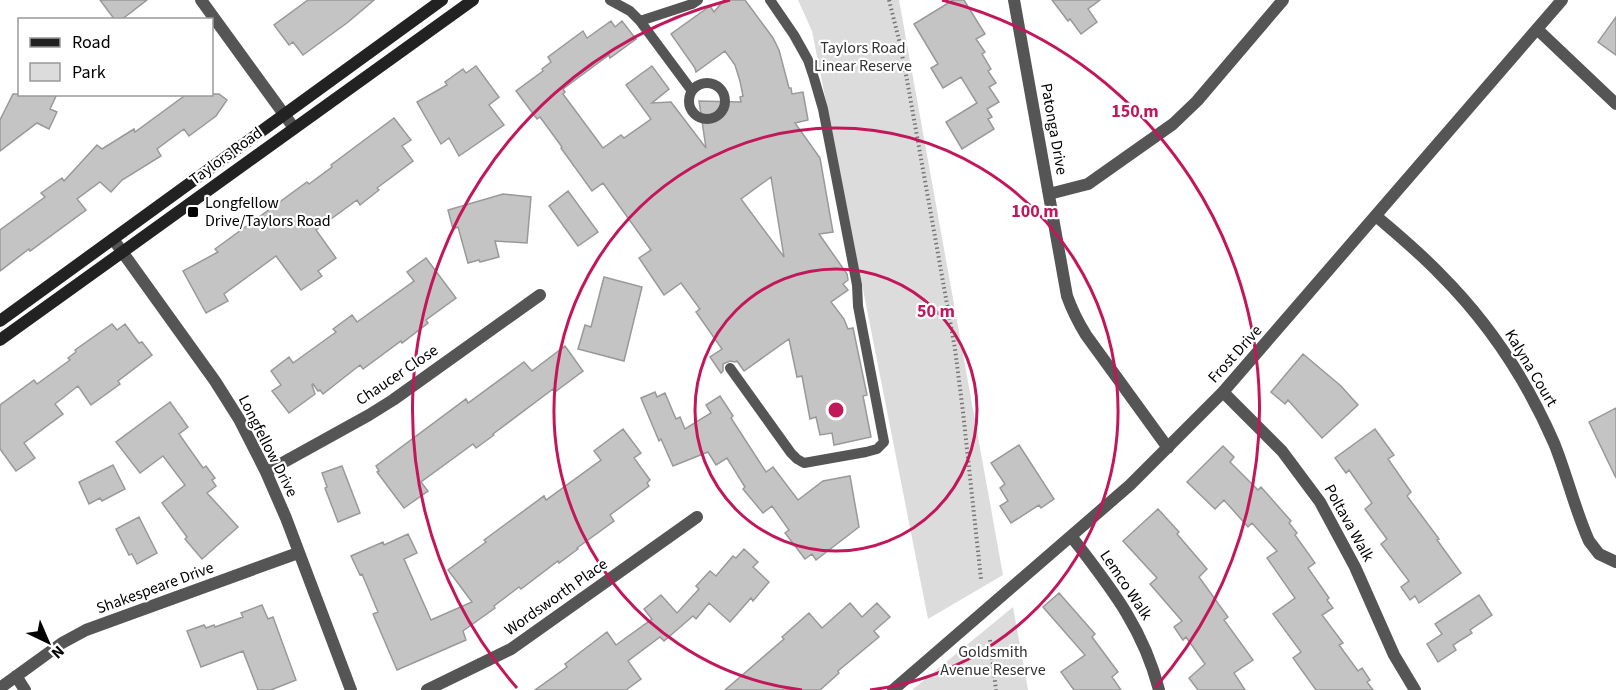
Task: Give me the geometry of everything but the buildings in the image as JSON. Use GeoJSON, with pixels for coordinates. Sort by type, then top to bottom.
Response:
{"type":"FeatureCollection","features":[{"type":"Feature","properties":{"kind":"main road","name":"Taylors Road"},"geometry":{"type":"LineString","coordinates":[[0,321],[442,0]]}},
{"type":"Feature","properties":{"kind":"main road","name":"Taylors Road"},"geometry":{"type":"LineString","coordinates":[[0,340],[473,0]]}},
{"type":"Feature","properties":{"kind":"street"},"geometry":{"type":"LineString","coordinates":[[201,0],[294,128]]}},
{"type":"Feature","properties":{"kind":"street","name":"Patonga Drive"},"geometry":{"type":"LineString","coordinates":[[1014,0],[1067,296],[1076,320],[1168,448]]}},
{"type":"Feature","properties":{"kind":"street"},"geometry":{"type":"LineString","coordinates":[[1049,194],[1088,184],[1173,124],[1185,114],[1283,0]]}},
{"type":"Feature","properties":{"kind":"street","name":"Frost Drive"},"geometry":{"type":"LineString","coordinates":[[893,690],[1130,485],[1223,393],[1562,0]]}},
{"type":"Feature","properties":{"kind":"street"},"geometry":{"type":"LineString","coordinates":[[1537,29],[1616,104]]}},
{"type":"Feature","properties":{"kind":"street","name":"Kalyna Court"},"geometry":{"type":"LineString","coordinates":[[1376,216],[1448,282],[1467,303],[1510,360],[1554,444],[1589,541],[1599,554],[1616,562]]}},
{"type":"Feature","properties":{"kind":"street","name":"Longfellow Drive"},"geometry":{"type":"LineString","coordinates":[[113,239],[215,381],[239,419],[266,472],[351,690]]}},
{"type":"Feature","properties":{"kind":"street","name":"Chaucer Close"},"geometry":{"type":"LineString","coordinates":[[266,472],[393,400],[540,295]]}},
{"type":"Feature","properties":{"kind":"street","name":"Poltava Walk"},"geometry":{"type":"LineString","coordinates":[[1223,393],[1282,451],[1320,502],[1355,567],[1394,655],[1414,690]]}},
{"type":"Feature","properties":{"kind":"street","name":"Wordsworth Place"},"geometry":{"type":"LineString","coordinates":[[427,690],[511,649],[696,516]]}},
{"type":"Feature","properties":{"kind":"street","name":"Lemco Walk"},"geometry":{"type":"LineString","coordinates":[[1071,536],[1129,616],[1151,664],[1159,690]]}},
{"type":"Feature","properties":{"kind":"street","name":"Shakespeare Drive"},"geometry":{"type":"LineString","coordinates":[[0,688],[62,643],[86,630],[298,553]]}},
{"type":"Feature","properties":{"kind":"street"},"geometry":{"type":"LineString","coordinates":[[16,676],[25,690]]}},
{"type":"Feature","properties":{"kind":"lane"},"geometry":{"type":"LineString","coordinates":[[610,0],[630,11],[640,21],[692,91]]}},
{"type":"Feature","properties":{"kind":"lane"},"geometry":{"type":"LineString","coordinates":[[640,21],[698,0]]}},
{"type":"Feature","properties":{"kind":"lane"},"geometry":{"type":"LineString","coordinates":[[730,369],[790,453],[804,463],[866,452],[877,449],[884,442],[858,306],[857,285],[817,88],[808,60],[770,0]]}},
{"type":"Feature","properties":{"kind":"path"},"geometry":{"type":"LineString","coordinates":[[889,0],[905,70],[955,349],[981,579]]}},
{"type":"Feature","properties":{"kind":"path"},"geometry":{"type":"LineString","coordinates":[[990,640],[996,690]]}},
{"type":"Feature","properties":{"kind":"green space","name":"Taylors Road Linear Reserve"},"geometry":{"type":"Polygon","coordinates":[[[798,0],[899,0],[1003,575],[928,619],[812,31],[798,0]]]}},
{"type":"Feature","properties":{"kind":"green space","name":"Goldsmith Avenue Reserve"},"geometry":{"type":"Polygon","coordinates":[[[1013,607],[1028,690],[912,690],[1013,607]]]}},
{"type":"Feature","properties":{"kind":"place","name":"Longfellow Drive/Taylors Road"},"geometry":{"type":"Point","coordinates":[193,212]}}]}
